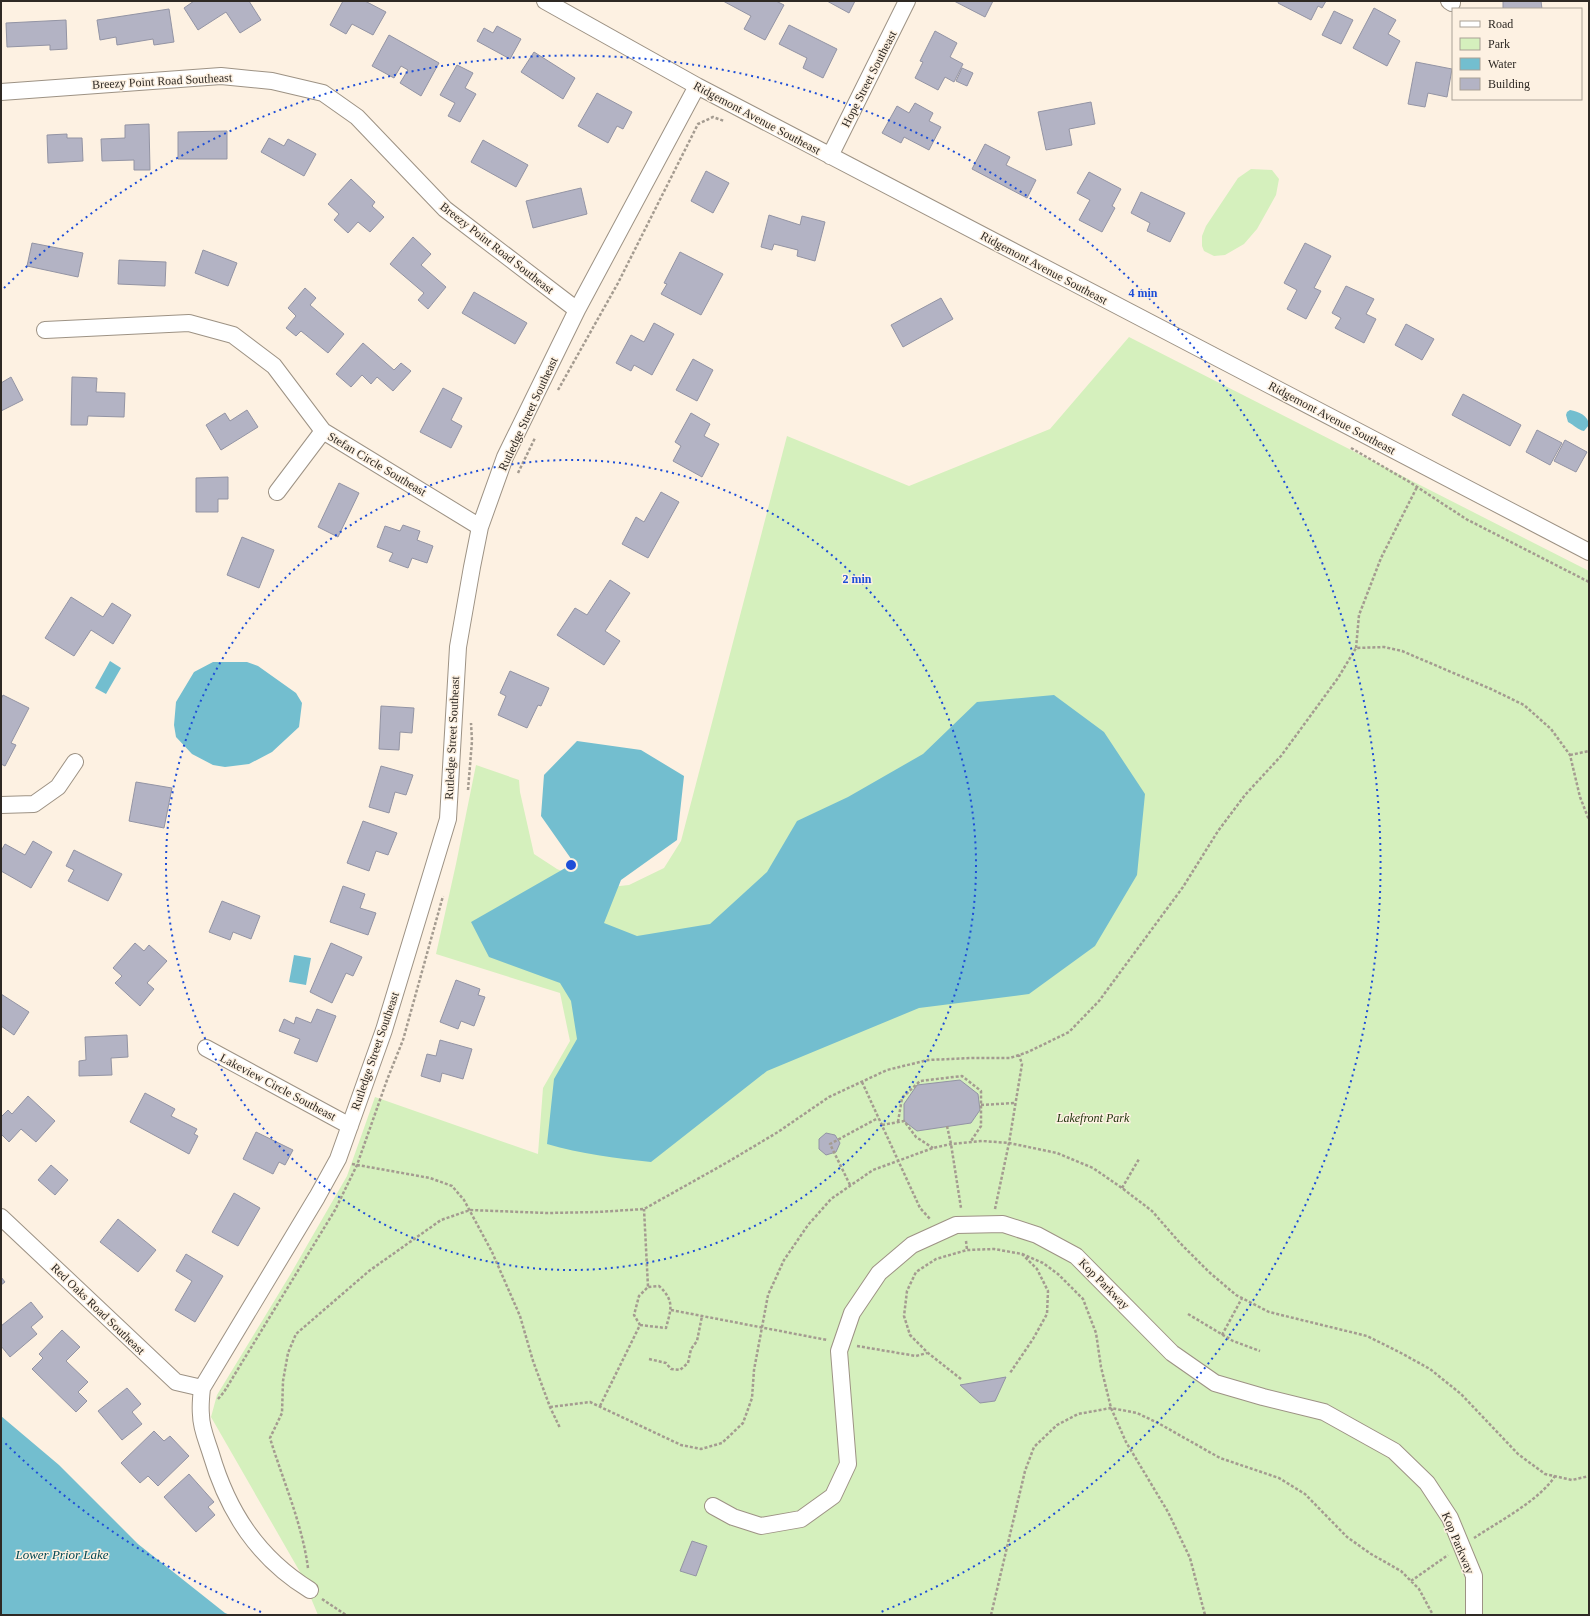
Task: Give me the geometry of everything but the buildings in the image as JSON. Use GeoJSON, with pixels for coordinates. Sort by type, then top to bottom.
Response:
{"type":"FeatureCollection","features":[{"type":"Feature","properties":{"kind":"street","name":"Ridgemont Avenue Southeast"},"geometry":{"type":"LineString","coordinates":[[545,1],[697,86],[1589,552]]}},
{"type":"Feature","properties":{"kind":"street","name":"Hope Street Southeast"},"geometry":{"type":"LineString","coordinates":[[830,156],[908,1]]}},
{"type":"Feature","properties":{"kind":"street","name":"Breezy Point Road Southeast"},"geometry":{"type":"LineString","coordinates":[[1,92],[221,76],[272,81],[323,93],[357,117],[445,209],[577,310]]}},
{"type":"Feature","properties":{"kind":"street","name":"Rutledge Street Southeast"},"geometry":{"type":"LineString","coordinates":[[202,1388],[314,1204],[338,1159],[384,1030],[448,819],[458,647],[480,527],[505,457],[577,310],[697,86]]}},
{"type":"Feature","properties":{"kind":"street","name":"Stefan Circle Southeast"},"geometry":{"type":"LineString","coordinates":[[46,330],[188,323],[233,334],[274,366],[323,431],[480,527]]}},
{"type":"Feature","properties":{"kind":"street"},"geometry":{"type":"LineString","coordinates":[[277,492],[323,431]]}},
{"type":"Feature","properties":{"kind":"street"},"geometry":{"type":"LineString","coordinates":[[1,805],[34,804],[58,787],[75,762]]}},
{"type":"Feature","properties":{"kind":"street","name":"Lakeview Circle Southeast"},"geometry":{"type":"LineString","coordinates":[[206,1048],[350,1126]]}},
{"type":"Feature","properties":{"kind":"street","name":"Red Oaks Road Southeast"},"geometry":{"type":"LineString","coordinates":[[1,1217],[176,1382],[202,1388]]}},
{"type":"Feature","properties":{"kind":"street","name":"Kop Parkway"},"geometry":{"type":"LineString","coordinates":[[713,1506],[733,1517],[761,1526],[801,1519],[833,1496],[848,1464],[839,1351],[852,1313],[878,1273],[912,1245],[956,1225],[1003,1224],[1037,1235],[1076,1256],[1172,1353],[1215,1383],[1324,1412],[1394,1451],[1427,1483],[1450,1518],[1474,1576],[1474,1615]]}},
{"type":"Feature","properties":{"kind":"street"},"geometry":{"type":"LineString","coordinates":[[202,1388],[201,1416],[204,1433],[219,1481],[239,1521],[259,1549],[291,1578],[310,1590]]}},
{"type":"Feature","properties":{"kind":"path"},"geometry":{"type":"LineString","coordinates":[[555,395],[618,283],[698,124],[713,117],[729,123]]}},
{"type":"Feature","properties":{"kind":"path"},"geometry":{"type":"LineString","coordinates":[[517,476],[536,435]]}},
{"type":"Feature","properties":{"kind":"path"},"geometry":{"type":"LineString","coordinates":[[1346,445],[1417,487],[1466,519],[1589,582]]}},
{"type":"Feature","properties":{"kind":"path"},"geometry":{"type":"LineString","coordinates":[[346,1615],[310,1590],[301,1530],[270,1438],[282,1413],[283,1381],[288,1353],[296,1334],[369,1271],[441,1220],[470,1210],[554,1213],[644,1209],[778,1132],[829,1097],[887,1070],[928,1060],[1010,1058],[1069,1032],[1099,1001],[1183,887],[1218,831],[1245,795],[1281,756],[1338,678],[1356,648],[1359,615],[1381,558],[1417,487]]}},
{"type":"Feature","properties":{"kind":"path"},"geometry":{"type":"LineString","coordinates":[[1356,648],[1384,647],[1402,651],[1492,689],[1524,705],[1551,729],[1570,755],[1580,797],[1589,820]]}},
{"type":"Feature","properties":{"kind":"path"},"geometry":{"type":"LineString","coordinates":[[467,795],[472,741],[471,718]]}},
{"type":"Feature","properties":{"kind":"path"},"geometry":{"type":"LineString","coordinates":[[1570,755],[1589,751]]}},
{"type":"Feature","properties":{"kind":"path"},"geometry":{"type":"LineString","coordinates":[[201,1416],[224,1392],[335,1210],[357,1166],[387,1080],[403,1040],[444,895]]}},
{"type":"Feature","properties":{"kind":"path"},"geometry":{"type":"LineString","coordinates":[[992,1212],[996,1208],[1009,1143],[1022,1064],[1019,1055]]}},
{"type":"Feature","properties":{"kind":"path"},"geometry":{"type":"LineString","coordinates":[[898,1122],[902,1098],[920,1081],[962,1076],[981,1090],[981,1126],[971,1142]]}},
{"type":"Feature","properties":{"kind":"path"},"geometry":{"type":"LineString","coordinates":[[862,1082],[920,1208],[932,1221]]}},
{"type":"Feature","properties":{"kind":"path"},"geometry":{"type":"LineString","coordinates":[[981,1105],[1015,1104]]}},
{"type":"Feature","properties":{"kind":"path"},"geometry":{"type":"LineString","coordinates":[[850,1185],[830,1144],[878,1118]]}},
{"type":"Feature","properties":{"kind":"path"},"geometry":{"type":"LineString","coordinates":[[882,1126],[904,1121],[916,1137],[932,1148]]}},
{"type":"Feature","properties":{"kind":"path"},"geometry":{"type":"LineString","coordinates":[[947,1126],[967,1250]]}},
{"type":"Feature","properties":{"kind":"path"},"geometry":{"type":"LineString","coordinates":[[550,1407],[590,1402],[681,1446],[701,1449],[722,1443],[743,1423],[752,1398],[754,1370],[768,1294],[784,1260],[808,1225],[831,1198],[873,1170],[897,1160],[932,1148],[951,1144],[982,1141],[1009,1143],[1057,1153],[1093,1168],[1152,1211],[1180,1243],[1209,1272],[1236,1295],[1269,1312],[1367,1336],[1430,1369],[1461,1394],[1518,1454],[1545,1474],[1572,1480],[1589,1476]]}},
{"type":"Feature","properties":{"kind":"path"},"geometry":{"type":"LineString","coordinates":[[338,1159],[357,1166],[430,1178],[452,1186],[464,1200],[492,1252],[520,1316],[533,1361],[550,1407],[560,1428]]}},
{"type":"Feature","properties":{"kind":"path"},"geometry":{"type":"LineString","coordinates":[[1122,1188],[1139,1159]]}},
{"type":"Feature","properties":{"kind":"path"},"geometry":{"type":"LineString","coordinates":[[644,1209],[648,1287]]}},
{"type":"Feature","properties":{"kind":"path"},"geometry":{"type":"LineString","coordinates":[[961,1380],[928,1353],[910,1335],[904,1316],[907,1291],[916,1272],[936,1259],[967,1250],[994,1249],[1022,1254],[1043,1263],[1058,1274],[1083,1299],[1096,1333],[1101,1367],[1111,1408],[1126,1442],[1168,1512],[1190,1558],[1205,1615]]}},
{"type":"Feature","properties":{"kind":"path"},"geometry":{"type":"LineString","coordinates":[[1010,1372],[1033,1339],[1047,1314],[1048,1291],[1037,1269],[1022,1254]]}},
{"type":"Feature","properties":{"kind":"path"},"geometry":{"type":"LineString","coordinates":[[659,1286],[668,1295],[671,1310],[666,1328],[640,1325],[634,1315],[639,1296],[648,1287],[659,1286]]}},
{"type":"Feature","properties":{"kind":"path"},"geometry":{"type":"LineString","coordinates":[[1222,1335],[1242,1298]]}},
{"type":"Feature","properties":{"kind":"path"},"geometry":{"type":"LineString","coordinates":[[671,1310],[916,1356],[928,1353]]}},
{"type":"Feature","properties":{"kind":"path"},"geometry":{"type":"LineString","coordinates":[[1188,1314],[1232,1341],[1260,1351]]}},
{"type":"Feature","properties":{"kind":"path"},"geometry":{"type":"LineString","coordinates":[[649,1359],[666,1363],[671,1369],[680,1370],[688,1363],[691,1349],[697,1341],[702,1316]]}},
{"type":"Feature","properties":{"kind":"path"},"geometry":{"type":"LineString","coordinates":[[600,1406],[640,1325]]}},
{"type":"Feature","properties":{"kind":"path"},"geometry":{"type":"LineString","coordinates":[[991,1615],[1025,1471],[1034,1447],[1057,1425],[1078,1414],[1111,1408],[1137,1413],[1158,1423],[1220,1458],[1279,1478],[1305,1494],[1347,1538],[1401,1571],[1419,1589],[1433,1615]]}},
{"type":"Feature","properties":{"kind":"path"},"geometry":{"type":"LineString","coordinates":[[1411,1581],[1521,1508],[1550,1486],[1555,1476]]}},
{"type":"Feature","properties":{"kind":"green space"},"geometry":{"type":"Polygon","coordinates":[[[1251,169],[1272,170],[1279,179],[1276,195],[1257,229],[1244,244],[1225,255],[1214,256],[1204,251],[1202,246],[1202,236],[1206,226],[1238,178],[1251,169]]]}},
{"type":"Feature","properties":{"kind":"green space","name":"Lakefront Park"},"geometry":{"type":"Polygon","coordinates":[[[1129,337],[1589,571],[1589,1615],[318,1615],[300,1572],[211,1417],[217,1395],[290,1275],[347,1176],[375,1097],[538,1154],[543,1088],[570,1041],[560,993],[436,954],[476,765],[519,780],[520,792],[534,854],[557,869],[601,888],[629,885],[664,868],[681,841],[787,436],[909,486],[1050,429],[1129,337]]]}},
{"type":"Feature","properties":{"kind":"water"},"geometry":{"type":"Polygon","coordinates":[[[1570,410],[1580,413],[1587,419],[1589,425],[1584,431],[1568,422],[1566,415],[1570,410]]]}},
{"type":"Feature","properties":{"kind":"water"},"geometry":{"type":"Polygon","coordinates":[[[110,661],[121,668],[106,694],[95,688],[110,661]]]}},
{"type":"Feature","properties":{"kind":"water"},"geometry":{"type":"Polygon","coordinates":[[[213,662],[247,662],[258,666],[296,693],[302,703],[299,727],[272,752],[249,764],[225,767],[213,765],[192,754],[176,737],[174,725],[176,702],[194,672],[213,662]]]}},
{"type":"Feature","properties":{"kind":"water"},"geometry":{"type":"Polygon","coordinates":[[[1054,695],[1104,732],[1145,794],[1137,875],[1095,946],[1029,994],[919,1008],[767,1071],[651,1162],[585,1153],[547,1144],[554,1079],[577,1039],[571,1001],[560,983],[489,957],[471,922],[574,863],[541,816],[544,775],[577,741],[641,750],[684,776],[677,840],[621,880],[604,923],[637,936],[710,924],[767,872],[797,821],[848,797],[923,754],[977,702],[1054,695]]]}},
{"type":"Feature","properties":{"kind":"water"},"geometry":{"type":"Polygon","coordinates":[[[294,955],[311,958],[306,985],[289,982],[294,955]]]}},
{"type":"Feature","properties":{"kind":"water","name":"Lower Prior Lake"},"geometry":{"type":"Polygon","coordinates":[[[1,1416],[59,1465],[138,1544],[225,1613],[230,1615],[1,1615],[1,1416]]]}}]}
